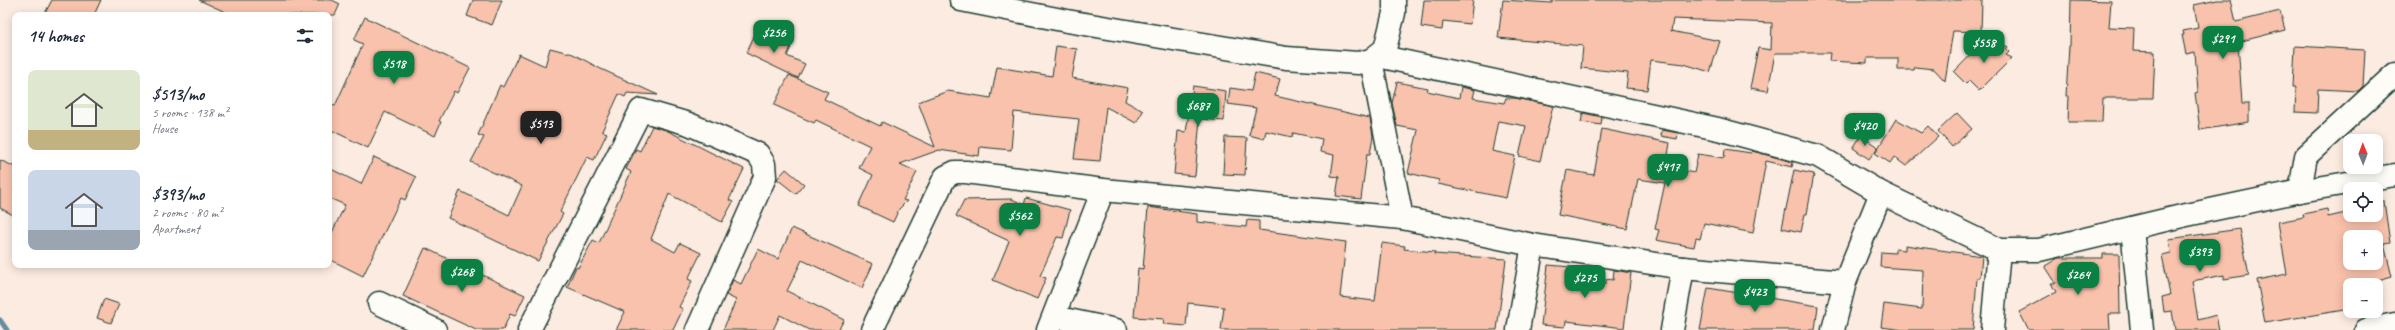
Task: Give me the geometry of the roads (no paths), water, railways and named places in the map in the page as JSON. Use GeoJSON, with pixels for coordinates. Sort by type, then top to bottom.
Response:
{"type":"FeatureCollection","features":[{"type":"Feature","properties":{"kind":"street"},"geometry":{"type":"LineString","coordinates":[[961,0],[1067,21],[1286,58],[1341,63],[1374,58],[1718,129],[1818,156],[1881,193],[1999,250],[2039,250],[2300,191],[2395,175]]}},
{"type":"Feature","properties":{"kind":"street"},"geometry":{"type":"LineString","coordinates":[[1374,58],[1385,49],[1394,13],[1394,0]]}},
{"type":"Feature","properties":{"kind":"street"},"geometry":{"type":"LineString","coordinates":[[1374,58],[1402,218]]}},
{"type":"Feature","properties":{"kind":"street"},"geometry":{"type":"LineString","coordinates":[[2300,191],[2306,156],[2395,74]]}},
{"type":"Feature","properties":{"kind":"street"},"geometry":{"type":"LineString","coordinates":[[529,330],[641,110],[689,124],[758,154],[764,164],[765,177],[697,330]]}},
{"type":"Feature","properties":{"kind":"street"},"geometry":{"type":"LineString","coordinates":[[872,330],[946,177],[955,172],[966,172],[1103,190],[1402,218],[1533,244],[1683,268],[1845,282]]}},
{"type":"Feature","properties":{"kind":"street"},"geometry":{"type":"LineString","coordinates":[[1103,190],[1051,324],[1116,330]]}},
{"type":"Feature","properties":{"kind":"street"},"geometry":{"type":"LineString","coordinates":[[1833,330],[1845,282],[1881,193]]}},
{"type":"Feature","properties":{"kind":"street"},"geometry":{"type":"LineString","coordinates":[[2132,228],[2142,330]]}},
{"type":"Feature","properties":{"kind":"street"},"geometry":{"type":"LineString","coordinates":[[1518,330],[1533,244]]}},
{"type":"Feature","properties":{"kind":"street"},"geometry":{"type":"LineString","coordinates":[[1992,330],[1999,250]]}},
{"type":"Feature","properties":{"kind":"street"},"geometry":{"type":"LineString","coordinates":[[1672,330],[1683,268]]}},
{"type":"Feature","properties":{"kind":"street"},"geometry":{"type":"LineString","coordinates":[[379,303],[435,330]]}},
{"type":"Feature","properties":{"kind":"street"},"geometry":{"type":"LineString","coordinates":[[2366,330],[2395,324]]}},
{"type":"Feature","properties":{"kind":"waterway"},"geometry":{"type":"LineString","coordinates":[[0,320],[7,330]]}}]}
